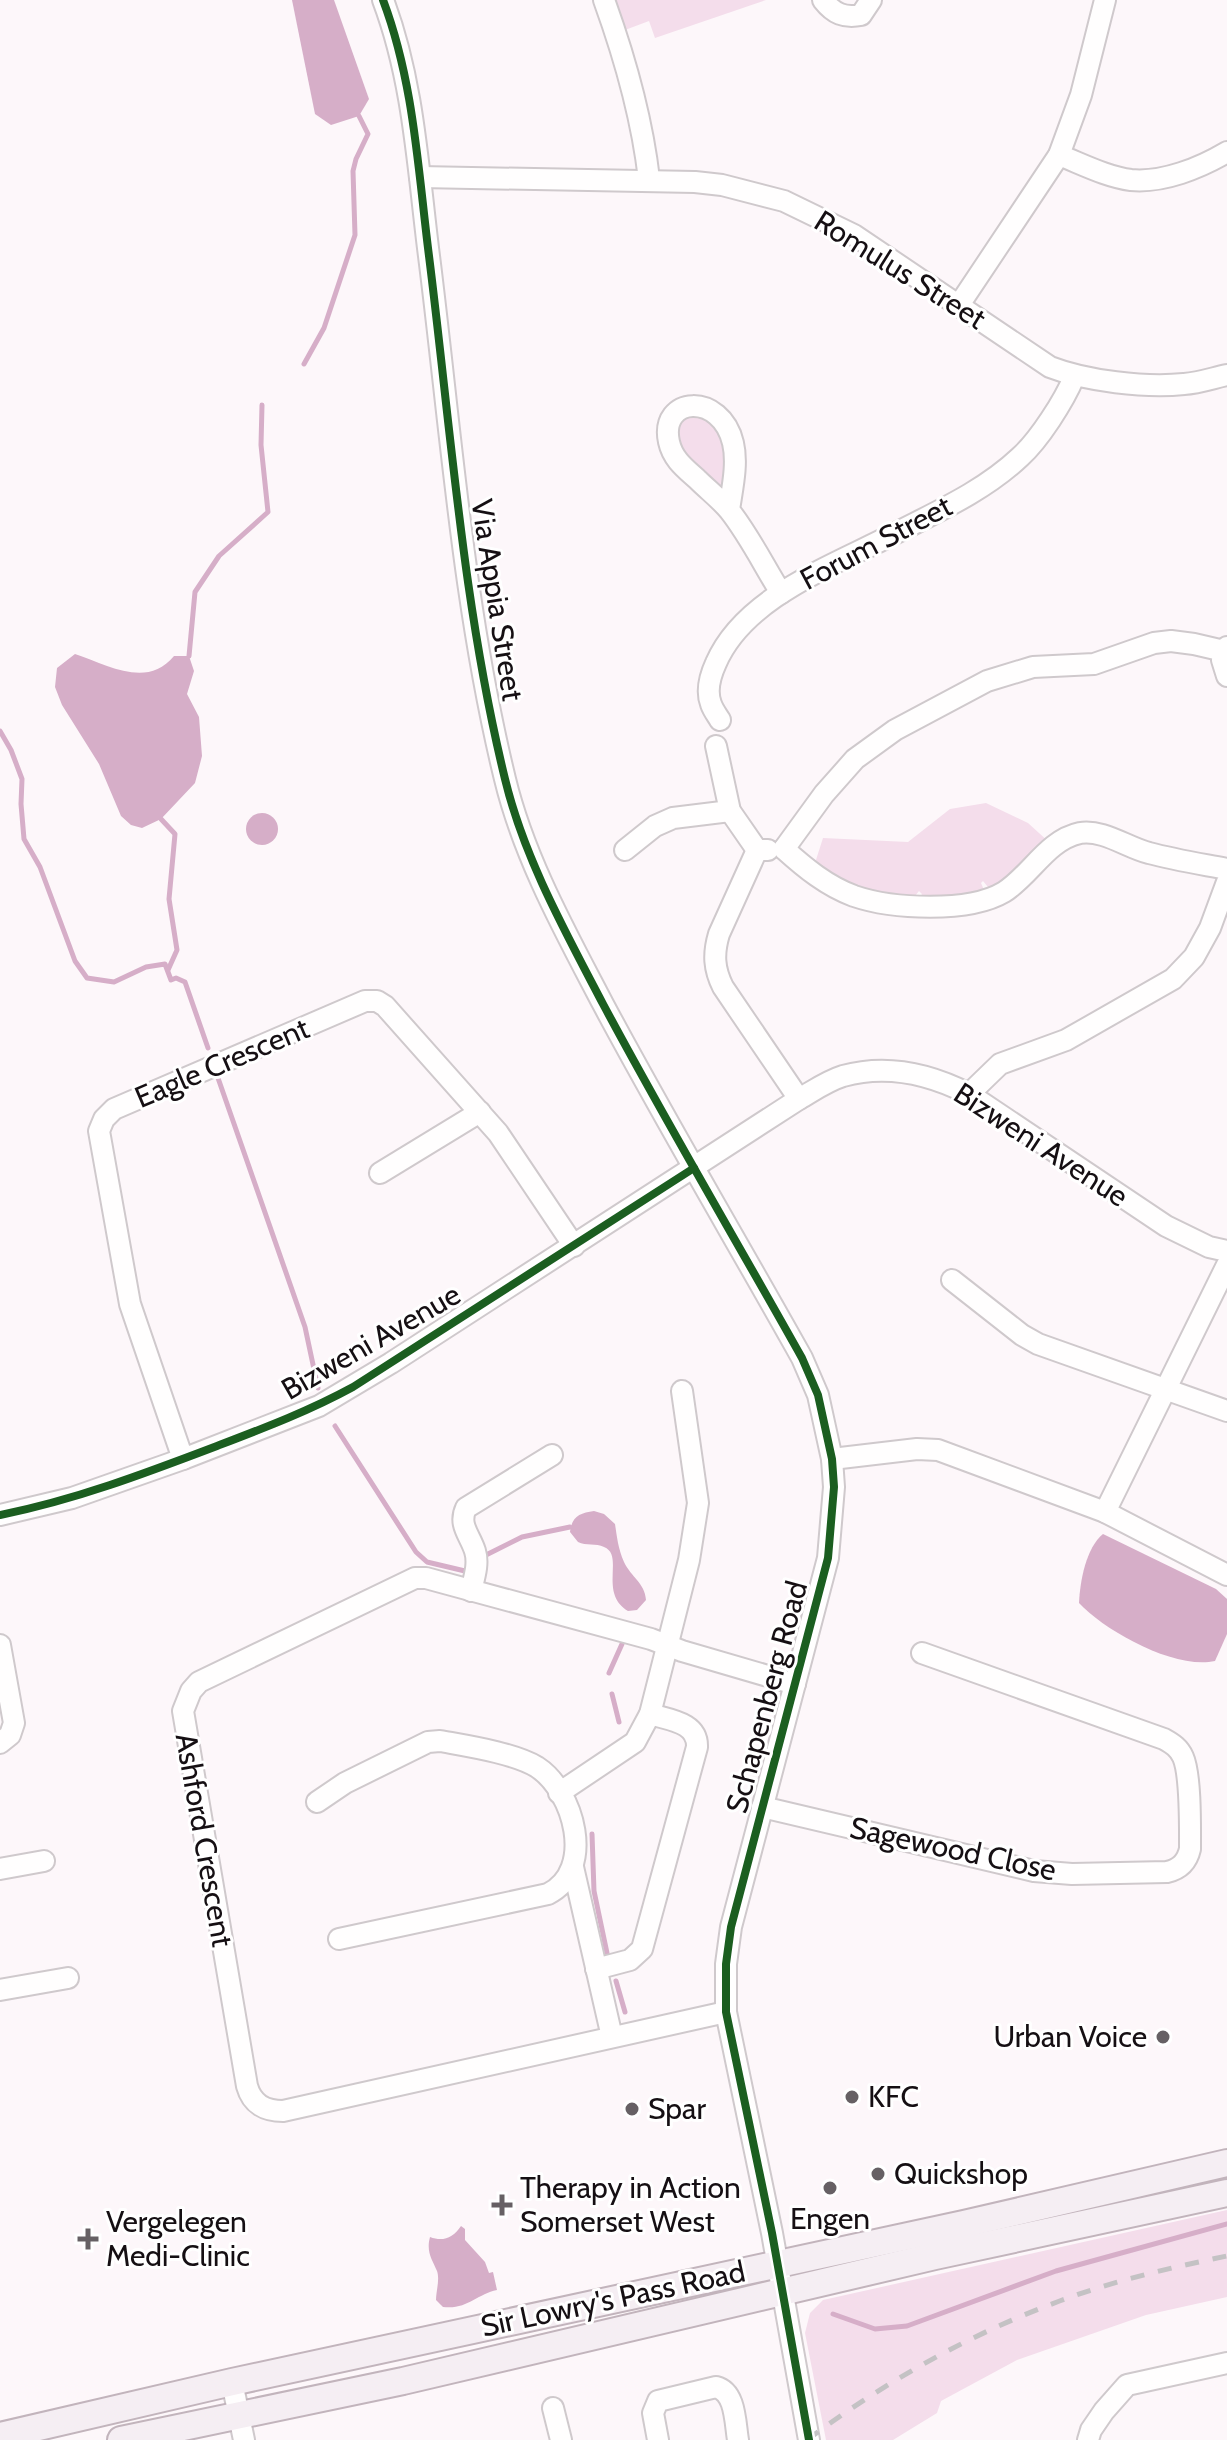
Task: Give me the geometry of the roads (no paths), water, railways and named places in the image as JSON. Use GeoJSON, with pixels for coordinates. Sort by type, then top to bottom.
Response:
{"type":"FeatureCollection","features":[{"type":"Feature","properties":{"kind":"main road","name":"Sir Lowry's Pass Road"},"geometry":{"type":"LineString","coordinates":[[0,2436],[1227,2163]]}},
{"type":"Feature","properties":{"kind":"main road","name":"Sir Lowry's Pass Road"},"geometry":{"type":"LineString","coordinates":[[121,2440],[403,2381],[781,2292],[1227,2193]]}},
{"type":"Feature","properties":{"kind":"street","name":"Via Appia Street"},"geometry":{"type":"LineString","coordinates":[[383,0],[408,86],[459,529],[505,779],[518,823],[544,886],[580,960],[694,1168]]}},
{"type":"Feature","properties":{"kind":"street"},"geometry":{"type":"LineString","coordinates":[[604,0],[645,141],[649,179]]}},
{"type":"Feature","properties":{"kind":"street"},"geometry":{"type":"LineString","coordinates":[[823,0],[840,15],[849,17],[861,15],[871,0]]}},
{"type":"Feature","properties":{"kind":"street"},"geometry":{"type":"LineString","coordinates":[[959,305],[1059,155],[1081,95],[1105,0]]}},
{"type":"Feature","properties":{"kind":"street"},"geometry":{"type":"LineString","coordinates":[[1059,155],[1128,180],[1152,180],[1197,166],[1227,152]]}},
{"type":"Feature","properties":{"kind":"street","name":"Romulus Street"},"geometry":{"type":"LineString","coordinates":[[420,177],[649,179],[722,185],[784,201],[854,235],[1050,367],[1074,377],[1184,384],[1227,375]]}},
{"type":"Feature","properties":{"kind":"street","name":"Forum Street"},"geometry":{"type":"LineString","coordinates":[[720,720],[711,704],[710,675],[731,636],[753,613],[781,593],[948,506],[989,481],[1021,457],[1065,398],[1074,377]]}},
{"type":"Feature","properties":{"kind":"street"},"geometry":{"type":"LineString","coordinates":[[729,510],[734,465],[730,434],[715,412],[693,405],[682,409],[669,425],[673,453],[729,510],[781,593]]}},
{"type":"Feature","properties":{"kind":"street"},"geometry":{"type":"LineString","coordinates":[[784,849],[824,794],[855,759],[895,730],[987,681],[1033,667],[1094,664],[1154,643],[1171,641],[1226,649],[1222,660],[1227,676]]}},
{"type":"Feature","properties":{"kind":"street"},"geometry":{"type":"LineString","coordinates":[[716,746],[730,811],[757,850]]}},
{"type":"Feature","properties":{"kind":"street"},"geometry":{"type":"LineString","coordinates":[[625,850],[655,826],[673,818],[730,811]]}},
{"type":"Feature","properties":{"kind":"street"},"geometry":{"type":"LineString","coordinates":[[757,850],[784,849],[821,880],[846,892],[897,905],[954,905],[992,897],[1020,879],[1054,845],[1083,832],[1100,834],[1145,852],[1227,869]]}},
{"type":"Feature","properties":{"kind":"street"},"geometry":{"type":"LineString","coordinates":[[757,850],[719,934],[715,946],[715,968],[723,987],[799,1099]]}},
{"type":"Feature","properties":{"kind":"street"},"geometry":{"type":"LineString","coordinates":[[969,1094],[1000,1064],[1066,1040],[1173,979],[1194,957],[1210,928],[1227,882]]}},
{"type":"Feature","properties":{"kind":"street","name":"Eagle Crescent"},"geometry":{"type":"LineString","coordinates":[[183,1459],[124,1279],[100,1138],[101,1125],[109,1113],[371,1000],[385,1006],[480,1112],[523,1167],[574,1246]]}},
{"type":"Feature","properties":{"kind":"street","name":"Bizweni Avenue"},"geometry":{"type":"LineString","coordinates":[[0,1515],[72,1498],[183,1459],[292,1417],[353,1387],[799,1099],[841,1076],[903,1071],[943,1082],[969,1094],[1166,1226],[1209,1247],[1227,1251]]}},
{"type":"Feature","properties":{"kind":"street"},"geometry":{"type":"LineString","coordinates":[[380,1173],[480,1112]]}},
{"type":"Feature","properties":{"kind":"street","name":"Schapenberg Road"},"geometry":{"type":"LineString","coordinates":[[694,1168],[802,1358],[818,1395],[832,1459],[834,1487],[828,1558],[729,1940],[725,1977],[726,2012],[809,2440]]}},
{"type":"Feature","properties":{"kind":"street"},"geometry":{"type":"LineString","coordinates":[[1105,1512],[1227,1265]]}},
{"type":"Feature","properties":{"kind":"street"},"geometry":{"type":"LineString","coordinates":[[952,1280],[1038,1344],[1227,1411]]}},
{"type":"Feature","properties":{"kind":"street"},"geometry":{"type":"LineString","coordinates":[[559,1793],[635,1742],[650,1714],[689,1560],[698,1503],[682,1391]]}},
{"type":"Feature","properties":{"kind":"street"},"geometry":{"type":"LineString","coordinates":[[832,1459],[917,1449],[938,1450],[1105,1512],[1227,1575]]}},
{"type":"Feature","properties":{"kind":"street"},"geometry":{"type":"LineString","coordinates":[[471,1591],[477,1563],[476,1552],[462,1522],[466,1508],[552,1455]]}},
{"type":"Feature","properties":{"kind":"street","name":"Ashford Crescent"},"geometry":{"type":"LineString","coordinates":[[726,2012],[283,2111],[263,2108],[253,2099],[247,2086],[183,1711],[186,1700],[199,1682],[415,1578],[426,1578],[667,1645],[795,1684]]}},
{"type":"Feature","properties":{"kind":"street"},"geometry":{"type":"LineString","coordinates":[[0,1645],[14,1723],[10,1735],[0,1743]]}},
{"type":"Feature","properties":{"kind":"street","name":"Sagewood Close"},"geometry":{"type":"LineString","coordinates":[[762,1807],[1053,1874],[1167,1872],[1175,1870],[1186,1860],[1190,1843],[1186,1768],[1182,1754],[1174,1745],[922,1653]]}},
{"type":"Feature","properties":{"kind":"street"},"geometry":{"type":"LineString","coordinates":[[596,1969],[630,1960],[642,1949],[697,1747],[696,1736],[690,1727],[650,1714]]}},
{"type":"Feature","properties":{"kind":"street"},"geometry":{"type":"LineString","coordinates":[[317,1802],[345,1783],[428,1742],[440,1741],[534,1765],[559,1793],[573,1821],[573,1867],[612,2037]]}},
{"type":"Feature","properties":{"kind":"street"},"geometry":{"type":"LineString","coordinates":[[0,1869],[44,1861]]}},
{"type":"Feature","properties":{"kind":"street"},"geometry":{"type":"LineString","coordinates":[[339,1939],[548,1894],[560,1886],[573,1867]]}},
{"type":"Feature","properties":{"kind":"street"},"geometry":{"type":"LineString","coordinates":[[0,1990],[68,1978]]}},
{"type":"Feature","properties":{"kind":"street"},"geometry":{"type":"LineString","coordinates":[[1090,2435],[1116,2395],[1127,2385],[1227,2363]]}},
{"type":"Feature","properties":{"kind":"street"},"geometry":{"type":"LineString","coordinates":[[232,2382],[244,2440]]}},
{"type":"Feature","properties":{"kind":"street"},"geometry":{"type":"LineString","coordinates":[[658,2440],[653,2413],[658,2401],[716,2387],[730,2397],[738,2440]]}},
{"type":"Feature","properties":{"kind":"street"},"geometry":{"type":"LineString","coordinates":[[553,2408],[561,2440]]}},
{"type":"Feature","properties":{"kind":"waterway"},"geometry":{"type":"LineString","coordinates":[[304,364],[324,328],[355,235],[353,171],[368,134],[359,116]]}},
{"type":"Feature","properties":{"kind":"waterway"},"geometry":{"type":"LineString","coordinates":[[189,656],[195,592],[219,556],[268,512],[261,445],[262,405]]}},
{"type":"Feature","properties":{"kind":"waterway"},"geometry":{"type":"LineString","coordinates":[[0,731],[22,779],[24,839],[40,867],[75,961],[87,978],[114,982],[146,967],[165,964],[171,980],[176,978],[185,982],[208,1048]]}},
{"type":"Feature","properties":{"kind":"waterway"},"geometry":{"type":"LineString","coordinates":[[161,819],[175,834],[169,899],[177,950],[168,970]]}},
{"type":"Feature","properties":{"kind":"waterway"},"geometry":{"type":"LineString","coordinates":[[218,1078],[305,1327],[318,1388]]}},
{"type":"Feature","properties":{"kind":"waterway"},"geometry":{"type":"LineString","coordinates":[[335,1426],[416,1552],[427,1562],[465,1571]]}},
{"type":"Feature","properties":{"kind":"waterway"},"geometry":{"type":"LineString","coordinates":[[486,1555],[522,1537],[570,1527]]}},
{"type":"Feature","properties":{"kind":"waterway"},"geometry":{"type":"LineString","coordinates":[[609,1673],[622,1644]]}},
{"type":"Feature","properties":{"kind":"waterway"},"geometry":{"type":"LineString","coordinates":[[612,1694],[619,1722]]}},
{"type":"Feature","properties":{"kind":"waterway"},"geometry":{"type":"LineString","coordinates":[[592,1834],[594,1891],[607,1953]]}},
{"type":"Feature","properties":{"kind":"waterway"},"geometry":{"type":"LineString","coordinates":[[616,1981],[625,2012]]}},
{"type":"Feature","properties":{"kind":"waterway"},"geometry":{"type":"LineString","coordinates":[[833,2314],[875,2329],[907,2326],[1056,2271],[1227,2224]]}},
{"type":"Feature","properties":{"kind":"railway"},"geometry":{"type":"LineString","coordinates":[[807,2440],[896,2380],[991,2329],[1078,2294],[1120,2281],[1227,2256]]}},
{"type":"Feature","properties":{"kind":"place","name":"Urban Voice"},"geometry":{"type":"Point","coordinates":[1163,2037]}},
{"type":"Feature","properties":{"kind":"place","name":"KFC"},"geometry":{"type":"Point","coordinates":[852,2097]}},
{"type":"Feature","properties":{"kind":"place","name":"Spar"},"geometry":{"type":"Point","coordinates":[632,2109]}},
{"type":"Feature","properties":{"kind":"place","name":"Quickshop"},"geometry":{"type":"Point","coordinates":[878,2174]}},
{"type":"Feature","properties":{"kind":"place","name":"Engen"},"geometry":{"type":"Point","coordinates":[830,2188]}},
{"type":"Feature","properties":{"kind":"place","name":"Therapy in Action Somerset West"},"geometry":{"type":"Point","coordinates":[502,2205]}},
{"type":"Feature","properties":{"kind":"place","name":"Vergelegen Medi-Clinic"},"geometry":{"type":"Point","coordinates":[88,2239]}}]}
